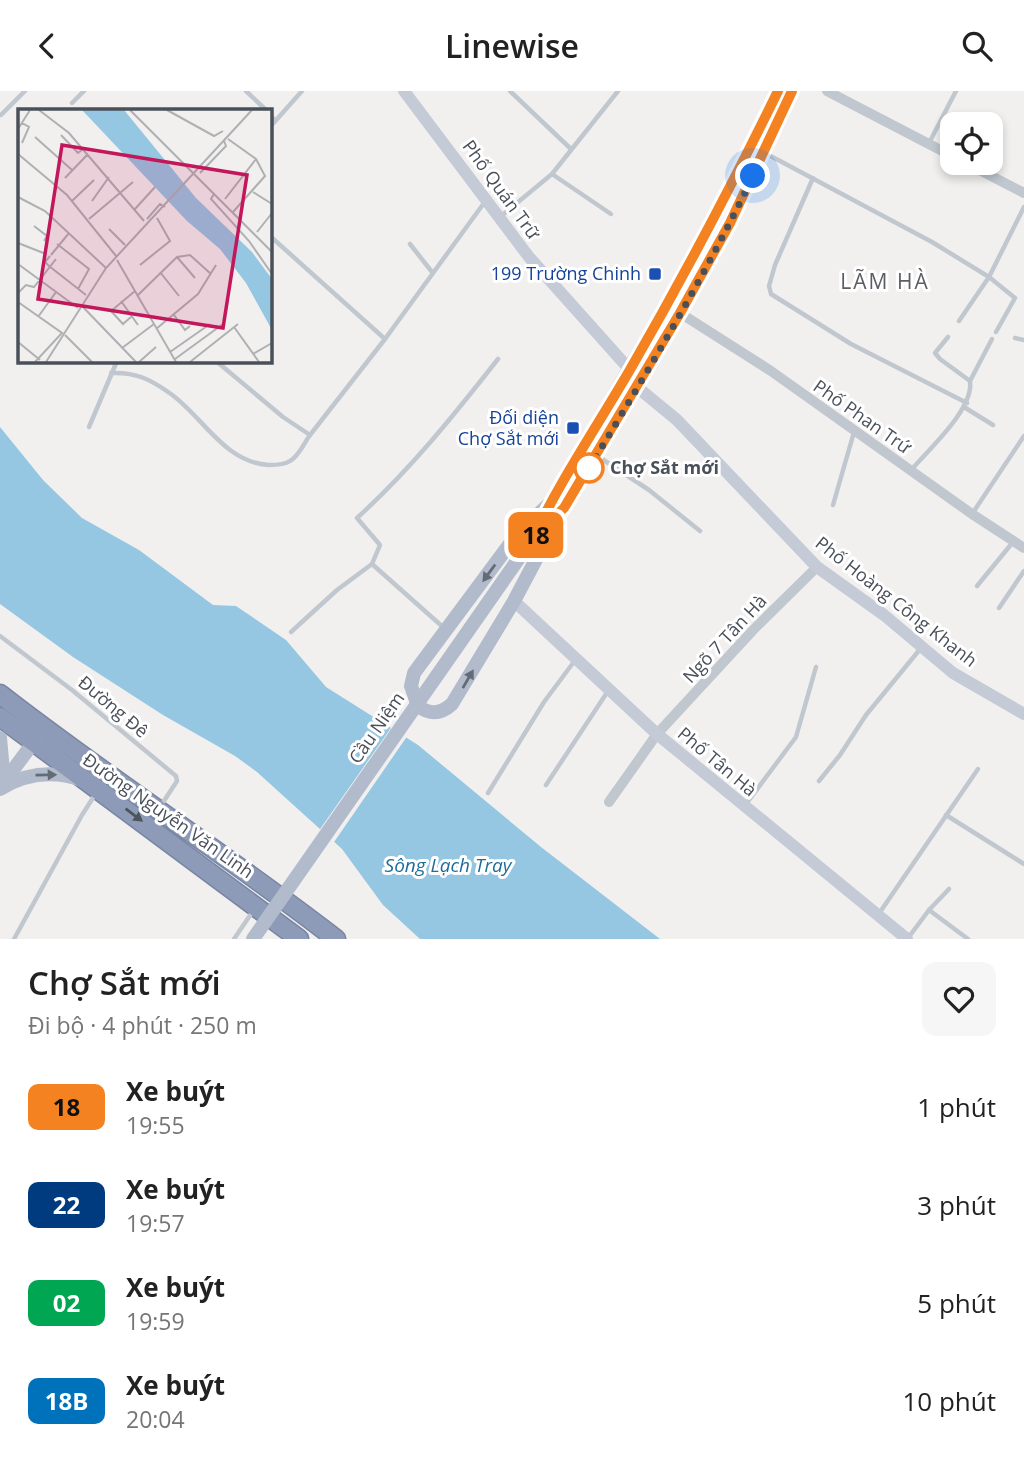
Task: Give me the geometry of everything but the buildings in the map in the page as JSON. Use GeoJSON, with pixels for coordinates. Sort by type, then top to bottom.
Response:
{"type":"FeatureCollection","features":[{"type":"Feature","properties":{"kind":"highway","name":"Đường Nguyễn Văn Linh"},"geometry":{"type":"LineString","coordinates":[[0,694],[39,735],[96,787],[256,907],[289,936]]}},
{"type":"Feature","properties":{"kind":"highway","name":"Đường Nguyễn Văn Linh"},"geometry":{"type":"LineString","coordinates":[[0,717],[39,735],[158,810],[267,886],[335,939]]}},
{"type":"Feature","properties":{"kind":"main road"},"geometry":{"type":"LineString","coordinates":[[778,91],[745,158],[557,505],[514,601],[452,704],[443,711],[428,712],[416,702],[411,687],[412,680],[515,537],[557,505],[596,455],[730,223],[792,91]]}},
{"type":"Feature","properties":{"kind":"main road","name":"Cầu Niệm"},"geometry":{"type":"LineString","coordinates":[[253,939],[557,505]]}},
{"type":"Feature","properties":{"kind":"main road"},"geometry":{"type":"LineString","coordinates":[[0,786],[39,735]]}},
{"type":"Feature","properties":{"kind":"main road"},"geometry":{"type":"LineString","coordinates":[[0,738],[4,771],[0,786]]}},
{"type":"Feature","properties":{"kind":"main road"},"geometry":{"type":"LineString","coordinates":[[0,786],[41,774],[72,777],[96,787]]}},
{"type":"Feature","properties":{"kind":"street","name":"Phố Quán Trữ"},"geometry":{"type":"LineString","coordinates":[[404,91],[529,257],[630,370]]}},
{"type":"Feature","properties":{"kind":"street"},"geometry":{"type":"LineString","coordinates":[[827,91],[940,150]]}},
{"type":"Feature","properties":{"kind":"street"},"geometry":{"type":"LineString","coordinates":[[989,175],[1024,193]]}},
{"type":"Feature","properties":{"kind":"street","name":"Phố Phan Trứ"},"geometry":{"type":"LineString","coordinates":[[680,313],[772,371],[1024,548]]}},
{"type":"Feature","properties":{"kind":"street","name":"Phố Hoàng Công Khanh"},"geometry":{"type":"LineString","coordinates":[[637,387],[677,420],[817,567],[884,615],[953,674],[1024,714]]}},
{"type":"Feature","properties":{"kind":"street","name":"Ngõ 7 Tân Hà"},"geometry":{"type":"LineString","coordinates":[[609,802],[657,734],[754,629],[817,567]]}},
{"type":"Feature","properties":{"kind":"street","name":"Phố Tân Hà"},"geometry":{"type":"LineString","coordinates":[[514,601],[657,734],[907,939]]}},
{"type":"Feature","properties":{"kind":"lane"},"geometry":{"type":"LineString","coordinates":[[1,115],[25,91]]}},
{"type":"Feature","properties":{"kind":"lane"},"geometry":{"type":"LineString","coordinates":[[72,103],[84,91]]}},
{"type":"Feature","properties":{"kind":"lane"},"geometry":{"type":"LineString","coordinates":[[246,91],[265,109]]}},
{"type":"Feature","properties":{"kind":"lane"},"geometry":{"type":"LineString","coordinates":[[271,126],[302,91]]}},
{"type":"Feature","properties":{"kind":"lane"},"geometry":{"type":"LineString","coordinates":[[510,91],[571,149]]}},
{"type":"Feature","properties":{"kind":"lane"},"geometry":{"type":"LineString","coordinates":[[499,218],[552,174],[618,91]]}},
{"type":"Feature","properties":{"kind":"lane"},"geometry":{"type":"LineString","coordinates":[[929,144],[956,91]]}},
{"type":"Feature","properties":{"kind":"lane"},"geometry":{"type":"LineString","coordinates":[[271,115],[275,121]]}},
{"type":"Feature","properties":{"kind":"lane"},"geometry":{"type":"LineString","coordinates":[[764,152],[932,242],[989,277],[1015,298],[996,332]]}},
{"type":"Feature","properties":{"kind":"lane"},"geometry":{"type":"LineString","coordinates":[[552,174],[611,214]]}},
{"type":"Feature","properties":{"kind":"lane"},"geometry":{"type":"LineString","coordinates":[[813,178],[775,265],[769,286],[771,293],[850,344],[966,405],[993,425]]}},
{"type":"Feature","properties":{"kind":"lane"},"geometry":{"type":"LineString","coordinates":[[111,373],[128,372],[139,375],[173,395],[241,459],[258,464],[281,464],[295,457],[385,339],[486,199]]}},
{"type":"Feature","properties":{"kind":"lane"},"geometry":{"type":"LineString","coordinates":[[958,321],[989,277],[1024,207]]}},
{"type":"Feature","properties":{"kind":"lane"},"geometry":{"type":"LineString","coordinates":[[271,237],[385,339]]}},
{"type":"Feature","properties":{"kind":"lane"},"geometry":{"type":"LineString","coordinates":[[271,248],[276,242]]}},
{"type":"Feature","properties":{"kind":"lane"},"geometry":{"type":"LineString","coordinates":[[410,244],[432,272]]}},
{"type":"Feature","properties":{"kind":"lane"},"geometry":{"type":"LineString","coordinates":[[948,337],[935,353],[970,381]]}},
{"type":"Feature","properties":{"kind":"lane"},"geometry":{"type":"LineString","coordinates":[[1015,338],[1024,340]]}},
{"type":"Feature","properties":{"kind":"lane"},"geometry":{"type":"LineString","coordinates":[[911,471],[966,405],[971,388],[970,381],[992,339]]}},
{"type":"Feature","properties":{"kind":"lane"},"geometry":{"type":"LineString","coordinates":[[291,632],[337,590],[372,563],[380,545],[357,518],[391,488],[498,359]]}},
{"type":"Feature","properties":{"kind":"lane"},"geometry":{"type":"LineString","coordinates":[[89,427],[116,362]]}},
{"type":"Feature","properties":{"kind":"lane"},"geometry":{"type":"LineString","coordinates":[[217,362],[283,417],[310,435]]}},
{"type":"Feature","properties":{"kind":"lane"},"geometry":{"type":"LineString","coordinates":[[833,505],[854,431]]}},
{"type":"Feature","properties":{"kind":"lane"},"geometry":{"type":"LineString","coordinates":[[972,514],[1024,436]]}},
{"type":"Feature","properties":{"kind":"lane"},"geometry":{"type":"LineString","coordinates":[[596,455],[635,480],[700,531]]}},
{"type":"Feature","properties":{"kind":"lane"},"geometry":{"type":"LineString","coordinates":[[977,586],[1014,541]]}},
{"type":"Feature","properties":{"kind":"lane"},"geometry":{"type":"LineString","coordinates":[[372,563],[448,631]]}},
{"type":"Feature","properties":{"kind":"lane"},"geometry":{"type":"LineString","coordinates":[[999,608],[1024,571]]}},
{"type":"Feature","properties":{"kind":"lane","name":"Đường Đê"},"geometry":{"type":"LineString","coordinates":[[0,636],[176,776],[177,781],[158,810]]}},
{"type":"Feature","properties":{"kind":"lane"},"geometry":{"type":"LineString","coordinates":[[819,781],[866,715],[922,647]]}},
{"type":"Feature","properties":{"kind":"lane"},"geometry":{"type":"LineString","coordinates":[[488,793],[544,702],[576,658]]}},
{"type":"Feature","properties":{"kind":"lane"},"geometry":{"type":"LineString","coordinates":[[744,807],[796,737],[816,667]]}},
{"type":"Feature","properties":{"kind":"lane"},"geometry":{"type":"LineString","coordinates":[[546,785],[608,690]]}},
{"type":"Feature","properties":{"kind":"lane"},"geometry":{"type":"LineString","coordinates":[[878,915],[978,769]]}},
{"type":"Feature","properties":{"kind":"lane"},"geometry":{"type":"LineString","coordinates":[[14,939],[96,787]]}},
{"type":"Feature","properties":{"kind":"lane"},"geometry":{"type":"LineString","coordinates":[[946,815],[1024,865]]}},
{"type":"Feature","properties":{"kind":"lane"},"geometry":{"type":"LineString","coordinates":[[907,939],[949,889]]}},
{"type":"Feature","properties":{"kind":"lane"},"geometry":{"type":"LineString","coordinates":[[234,939],[256,907]]}},
{"type":"Feature","properties":{"kind":"lane"},"geometry":{"type":"LineString","coordinates":[[929,910],[968,939]]}},
{"type":"Feature","properties":{"kind":"water","name":"Sông Lạch Tray"},"geometry":{"type":"Polygon","coordinates":[[[0,427],[43,480],[82,518],[139,550],[213,605],[236,606],[286,640],[326,687],[418,745],[541,847],[660,939],[420,939],[383,905],[342,849],[257,772],[73,657],[0,604],[0,427]]]}},
{"type":"Feature","properties":{"kind":"pier"},"geometry":{"type":"Polygon","coordinates":[[[393,725],[408,735],[332,845],[318,832],[393,725]]]}},
{"type":"Feature","properties":{"kind":"bus line","name":"18"},"geometry":{"type":"LineString","coordinates":[[778,91],[666,306],[550,503],[533,538],[564,508],[680,313],[730,223],[792,91]]}},
{"type":"Feature","properties":{"kind":"place","name":"199 Trường Chinh"},"geometry":{"type":"Point","coordinates":[655,274]}},
{"type":"Feature","properties":{"kind":"place","name":"Đối diện Chợ Sắt mới"},"geometry":{"type":"Point","coordinates":[573,428]}},
{"type":"Feature","properties":{"kind":"place","name":"Chợ Sắt mới"},"geometry":{"type":"Point","coordinates":[589,468]}},
{"type":"Feature","properties":{"kind":"district","name":"LÃM HÀ"},"geometry":{"type":"Point","coordinates":[885,282]}},
{"type":"Feature","properties":{"kind":"route"},"geometry":{"type":"LineString","coordinates":[[589,468],[586,473],[680,313],[753,176]]}}]}
